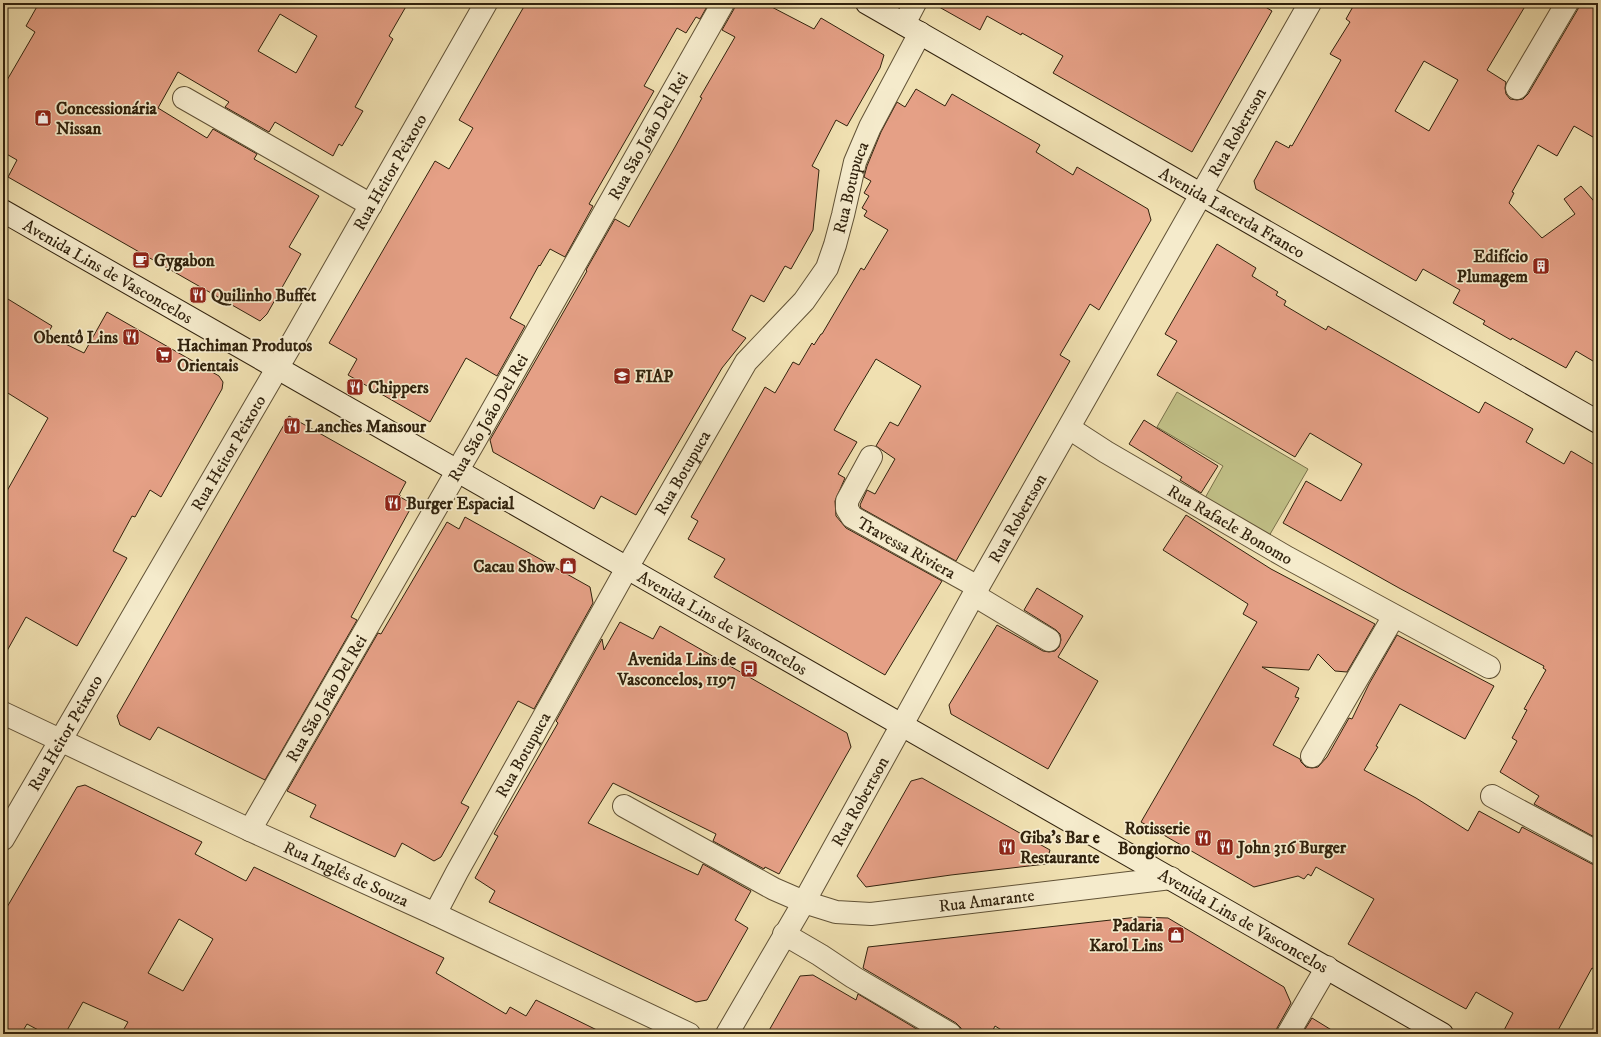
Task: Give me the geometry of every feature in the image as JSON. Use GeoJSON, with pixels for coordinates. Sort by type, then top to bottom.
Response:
{"type":"FeatureCollection","features":[{"type":"Feature","properties":{"kind":"street","name":"Rua Heitor Peixoto"},"geometry":{"type":"LineString","coordinates":[[3,839],[277,368],[486,3]]}},
{"type":"Feature","properties":{"kind":"street","name":"Rua São João Del Rei"},"geometry":{"type":"LineString","coordinates":[[250,830],[457,471],[723,3]]}},
{"type":"Feature","properties":{"kind":"street","name":"Avenida Lacerda Franco"},"geometry":{"type":"LineString","coordinates":[[867,3],[1598,422]]}},
{"type":"Feature","properties":{"kind":"street","name":"Rua Botupuca"},"geometry":{"type":"LineString","coordinates":[[435,914],[626,568],[746,362],[804,301],[827,268],[841,223],[855,162],[912,28],[915,3]]}},
{"type":"Feature","properties":{"kind":"street","name":"Rua Robertson"},"geometry":{"type":"LineString","coordinates":[[727,1034],[804,902],[976,591],[1310,3]]}},
{"type":"Feature","properties":{"kind":"street"},"geometry":{"type":"LineString","coordinates":[[1517,88],[1567,3]]}},
{"type":"Feature","properties":{"kind":"street"},"geometry":{"type":"LineString","coordinates":[[184,98],[371,204]]}},
{"type":"Feature","properties":{"kind":"street","name":"Avenida Lins de Vasconcelos"},"geometry":{"type":"LineString","coordinates":[[3,211],[1442,1034]]}},
{"type":"Feature","properties":{"kind":"street","name":"Rua Rafaele Bonomo"},"geometry":{"type":"LineString","coordinates":[[1069,428],[1106,452],[1275,550],[1489,667]]}},
{"type":"Feature","properties":{"kind":"street","name":"Travessa Riviera"},"geometry":{"type":"LineString","coordinates":[[871,458],[847,501],[847,509],[852,517],[976,591],[1049,640]]}},
{"type":"Feature","properties":{"kind":"street"},"geometry":{"type":"LineString","coordinates":[[1312,756],[1394,616]]}},
{"type":"Feature","properties":{"kind":"street","name":"Rua Inglês de Souza"},"geometry":{"type":"LineString","coordinates":[[3,713],[250,830],[435,914],[689,1034]]}},
{"type":"Feature","properties":{"kind":"street"},"geometry":{"type":"LineString","coordinates":[[1492,796],[1598,853]]}},
{"type":"Feature","properties":{"kind":"street","name":"Rua Amarante"},"geometry":{"type":"LineString","coordinates":[[624,806],[774,888],[804,902],[836,912],[871,914],[1171,878]]}},
{"type":"Feature","properties":{"kind":"street"},"geometry":{"type":"LineString","coordinates":[[784,934],[820,955],[853,977],[950,1034]]}},
{"type":"Feature","properties":{"kind":"street"},"geometry":{"type":"LineString","coordinates":[[1288,1034],[1327,967]]}},
{"type":"Feature","properties":{"kind":"shaded area"},"geometry":{"type":"Polygon","coordinates":[[[1177,392],[1308,469],[1269,536],[1205,498],[1223,466],[1157,427],[1177,392]]]}},
{"type":"Feature","properties":{"kind":"building"},"geometry":{"type":"Polygon","coordinates":[[[39,3],[408,3],[389,36],[393,39],[355,107],[363,111],[342,146],[339,144],[333,156],[275,122],[269,132],[225,107],[229,102],[178,72],[158,108],[207,138],[213,129],[257,154],[254,159],[319,196],[289,247],[301,254],[267,314],[260,321],[8,177],[17,160],[3,152],[3,87],[35,32],[26,26],[39,3]],[[280,14],[258,51],[296,73],[317,36],[280,14]]]}},
{"type":"Feature","properties":{"kind":"building"},"geometry":{"type":"Polygon","coordinates":[[[526,3],[709,3],[700,19],[696,17],[686,33],[677,28],[644,86],[654,91],[589,204],[593,206],[565,257],[550,249],[540,266],[539,265],[510,318],[525,326],[497,376],[466,358],[430,422],[348,375],[357,359],[329,343],[435,161],[449,169],[473,128],[459,120],[526,3]]]}},
{"type":"Feature","properties":{"kind":"building"},"geometry":{"type":"Polygon","coordinates":[[[735,3],[764,3],[814,29],[821,18],[884,55],[880,68],[847,126],[836,120],[812,166],[819,170],[813,230],[791,269],[785,266],[764,302],[751,295],[732,330],[746,338],[722,368],[636,515],[601,496],[594,509],[493,452],[490,440],[587,271],[586,270],[615,219],[629,227],[675,147],[702,98],[700,97],[735,37],[722,30],[734,9],[735,3]]]}},
{"type":"Feature","properties":{"kind":"building"},"geometry":{"type":"Polygon","coordinates":[[[932,3],[1259,3],[1272,11],[1192,152],[1053,73],[1063,56],[1022,33],[1021,35],[987,16],[980,30],[932,3]]]}},
{"type":"Feature","properties":{"kind":"building"},"geometry":{"type":"Polygon","coordinates":[[[1355,3],[1527,3],[1487,70],[1506,82],[1506,94],[1510,99],[1517,100],[1523,99],[1528,94],[1578,9],[1579,3],[1598,3],[1598,140],[1574,126],[1557,156],[1538,145],[1512,192],[1514,193],[1509,203],[1542,238],[1575,214],[1564,199],[1581,186],[1598,206],[1598,364],[1576,351],[1566,368],[1512,338],[1511,340],[1483,324],[1485,321],[1453,303],[1460,290],[1423,269],[1416,281],[1256,189],[1254,181],[1276,141],[1289,148],[1290,145],[1292,146],[1341,60],[1330,54],[1350,22],[1346,19],[1355,3]],[[1424,61],[1395,111],[1429,131],[1458,80],[1424,61]]]}},
{"type":"Feature","properties":{"kind":"building"},"geometry":{"type":"Polygon","coordinates":[[[916,89],[945,106],[952,94],[1040,145],[1036,152],[1073,175],[1077,167],[1148,209],[1151,220],[1099,310],[1090,304],[1060,355],[1070,361],[956,561],[861,508],[860,505],[867,490],[875,494],[895,459],[876,446],[890,422],[898,426],[921,386],[876,359],[846,409],[834,430],[857,442],[838,474],[845,478],[835,501],[836,516],[846,528],[942,581],[885,675],[714,577],[725,559],[688,539],[698,521],[691,517],[765,387],[775,393],[793,362],[799,365],[812,343],[814,345],[822,334],[861,268],[864,270],[888,230],[864,216],[867,211],[862,208],[869,196],[864,193],[871,181],[864,177],[881,132],[897,102],[905,107],[916,89]]]}},
{"type":"Feature","properties":{"kind":"building"},"geometry":{"type":"Polygon","coordinates":[[[1217,244],[1256,268],[1252,276],[1278,292],[1276,295],[1286,301],[1284,305],[1326,330],[1328,326],[1479,413],[1485,402],[1533,429],[1526,442],[1564,464],[1571,451],[1598,467],[1598,839],[1534,804],[1539,796],[1500,772],[1517,741],[1512,738],[1527,710],[1524,709],[1546,670],[1543,668],[1544,666],[1399,588],[1283,523],[1306,481],[1341,501],[1362,464],[1310,433],[1295,457],[1157,375],[1177,341],[1165,334],[1217,244]]]}},
{"type":"Feature","properties":{"kind":"building"},"geometry":{"type":"Polygon","coordinates":[[[3,296],[52,326],[47,335],[84,353],[107,312],[219,376],[223,382],[222,389],[161,497],[150,490],[135,517],[132,516],[113,551],[127,558],[77,646],[26,617],[3,658],[3,498],[48,418],[3,390],[3,296]]]}},
{"type":"Feature","properties":{"kind":"building"},"geometry":{"type":"Polygon","coordinates":[[[289,416],[406,482],[399,495],[413,504],[351,617],[357,620],[265,780],[158,727],[150,740],[120,725],[117,716],[289,416]]]}},
{"type":"Feature","properties":{"kind":"building"},"geometry":{"type":"Polygon","coordinates":[[[1144,420],[1218,466],[1201,493],[1180,480],[1182,477],[1129,444],[1144,420]]]}},
{"type":"Feature","properties":{"kind":"building"},"geometry":{"type":"Polygon","coordinates":[[[1186,515],[1271,569],[1375,624],[1347,672],[1335,671],[1318,654],[1309,670],[1262,667],[1299,688],[1295,697],[1299,698],[1273,745],[1300,759],[1306,767],[1318,767],[1327,757],[1349,718],[1352,719],[1369,684],[1397,635],[1494,686],[1465,739],[1400,704],[1376,746],[1378,747],[1364,770],[1416,798],[1468,831],[1479,811],[1519,833],[1522,827],[1592,864],[1598,865],[1598,971],[1592,968],[1556,1034],[1502,1034],[1513,1013],[1476,992],[1466,1009],[1348,944],[1374,899],[1316,867],[1311,876],[1308,874],[1304,879],[1298,876],[1254,887],[1141,822],[1257,622],[1243,614],[1248,604],[1163,550],[1186,515]]]}},
{"type":"Feature","properties":{"kind":"building"},"geometry":{"type":"Polygon","coordinates":[[[465,517],[590,587],[593,603],[534,709],[518,701],[461,803],[469,807],[441,857],[434,861],[402,843],[395,857],[310,817],[316,805],[287,791],[378,633],[381,634],[447,522],[459,529],[465,517]]]}},
{"type":"Feature","properties":{"kind":"building"},"geometry":{"type":"Polygon","coordinates":[[[1037,588],[1083,616],[1058,657],[1098,681],[1048,769],[951,714],[949,705],[997,625],[1043,651],[1055,651],[1059,647],[1061,640],[1060,634],[1024,610],[1037,588]]]}},
{"type":"Feature","properties":{"kind":"building"},"geometry":{"type":"Polygon","coordinates":[[[620,622],[653,639],[660,626],[847,733],[851,747],[779,874],[765,867],[764,869],[713,841],[716,834],[613,783],[588,823],[698,875],[703,864],[751,891],[735,920],[748,928],[707,1000],[696,1002],[489,902],[495,891],[475,878],[498,836],[494,834],[558,723],[556,721],[602,639],[604,650],[620,622]]]}},
{"type":"Feature","properties":{"kind":"building"},"geometry":{"type":"Polygon","coordinates":[[[922,778],[1050,850],[1046,864],[866,887],[857,876],[911,781],[922,778]]]}},
{"type":"Feature","properties":{"kind":"building"},"geometry":{"type":"Polygon","coordinates":[[[85,785],[202,842],[195,854],[246,881],[254,867],[444,958],[436,973],[506,1014],[510,1007],[526,1016],[536,1000],[605,1034],[121,1034],[128,1022],[83,1002],[65,1034],[46,1034],[27,1024],[21,1034],[3,1034],[3,914],[77,787],[85,785]],[[179,919],[148,973],[183,991],[213,939],[179,919]]]}},
{"type":"Feature","properties":{"kind":"building"},"geometry":{"type":"Polygon","coordinates":[[[1138,917],[1168,918],[1284,987],[1291,1003],[1277,1028],[1276,1034],[1008,1034],[995,1026],[991,1034],[962,1034],[961,1028],[956,1023],[863,968],[868,947],[1138,917]]]}},
{"type":"Feature","properties":{"kind":"building"},"geometry":{"type":"Polygon","coordinates":[[[813,975],[856,1000],[858,994],[925,1034],[767,1034],[800,976],[813,975]]]}},
{"type":"Feature","properties":{"kind":"building"},"geometry":{"type":"Polygon","coordinates":[[[1312,1018],[1338,1034],[1302,1034],[1312,1018]]]}},
{"type":"Feature","properties":{"kind":"place","name":"Concessionária Nissan"},"geometry":{"type":"Point","coordinates":[43,118]}},
{"type":"Feature","properties":{"kind":"place","name":"Gygabon"},"geometry":{"type":"Point","coordinates":[141,260]}},
{"type":"Feature","properties":{"kind":"place","name":"Edifício Plumagem"},"geometry":{"type":"Point","coordinates":[1541,266]}},
{"type":"Feature","properties":{"kind":"place","name":"Quilinho Buffet"},"geometry":{"type":"Point","coordinates":[198,295]}},
{"type":"Feature","properties":{"kind":"place","name":"Obentô Lins"},"geometry":{"type":"Point","coordinates":[131,337]}},
{"type":"Feature","properties":{"kind":"place","name":"Hachiman Produtos Orientais"},"geometry":{"type":"Point","coordinates":[164,355]}},
{"type":"Feature","properties":{"kind":"place","name":"FIAP"},"geometry":{"type":"Point","coordinates":[622,376]}},
{"type":"Feature","properties":{"kind":"place","name":"Chippers"},"geometry":{"type":"Point","coordinates":[355,387]}},
{"type":"Feature","properties":{"kind":"place","name":"Lanches Mansour"},"geometry":{"type":"Point","coordinates":[292,426]}},
{"type":"Feature","properties":{"kind":"place","name":"Burger Espacial"},"geometry":{"type":"Point","coordinates":[393,503]}},
{"type":"Feature","properties":{"kind":"place","name":"Cacau Show"},"geometry":{"type":"Point","coordinates":[568,566]}},
{"type":"Feature","properties":{"kind":"place","name":"Avenida Lins de Vasconcelos, 1197"},"geometry":{"type":"Point","coordinates":[749,669]}},
{"type":"Feature","properties":{"kind":"place","name":"Rotisserie Bongiorno"},"geometry":{"type":"Point","coordinates":[1203,838]}},
{"type":"Feature","properties":{"kind":"place","name":"Giba's Bar e Restaurante"},"geometry":{"type":"Point","coordinates":[1007,847]}},
{"type":"Feature","properties":{"kind":"place","name":"John 316 Burger"},"geometry":{"type":"Point","coordinates":[1225,847]}},
{"type":"Feature","properties":{"kind":"place","name":"Padaria Karol Lins"},"geometry":{"type":"Point","coordinates":[1176,935]}}]}
